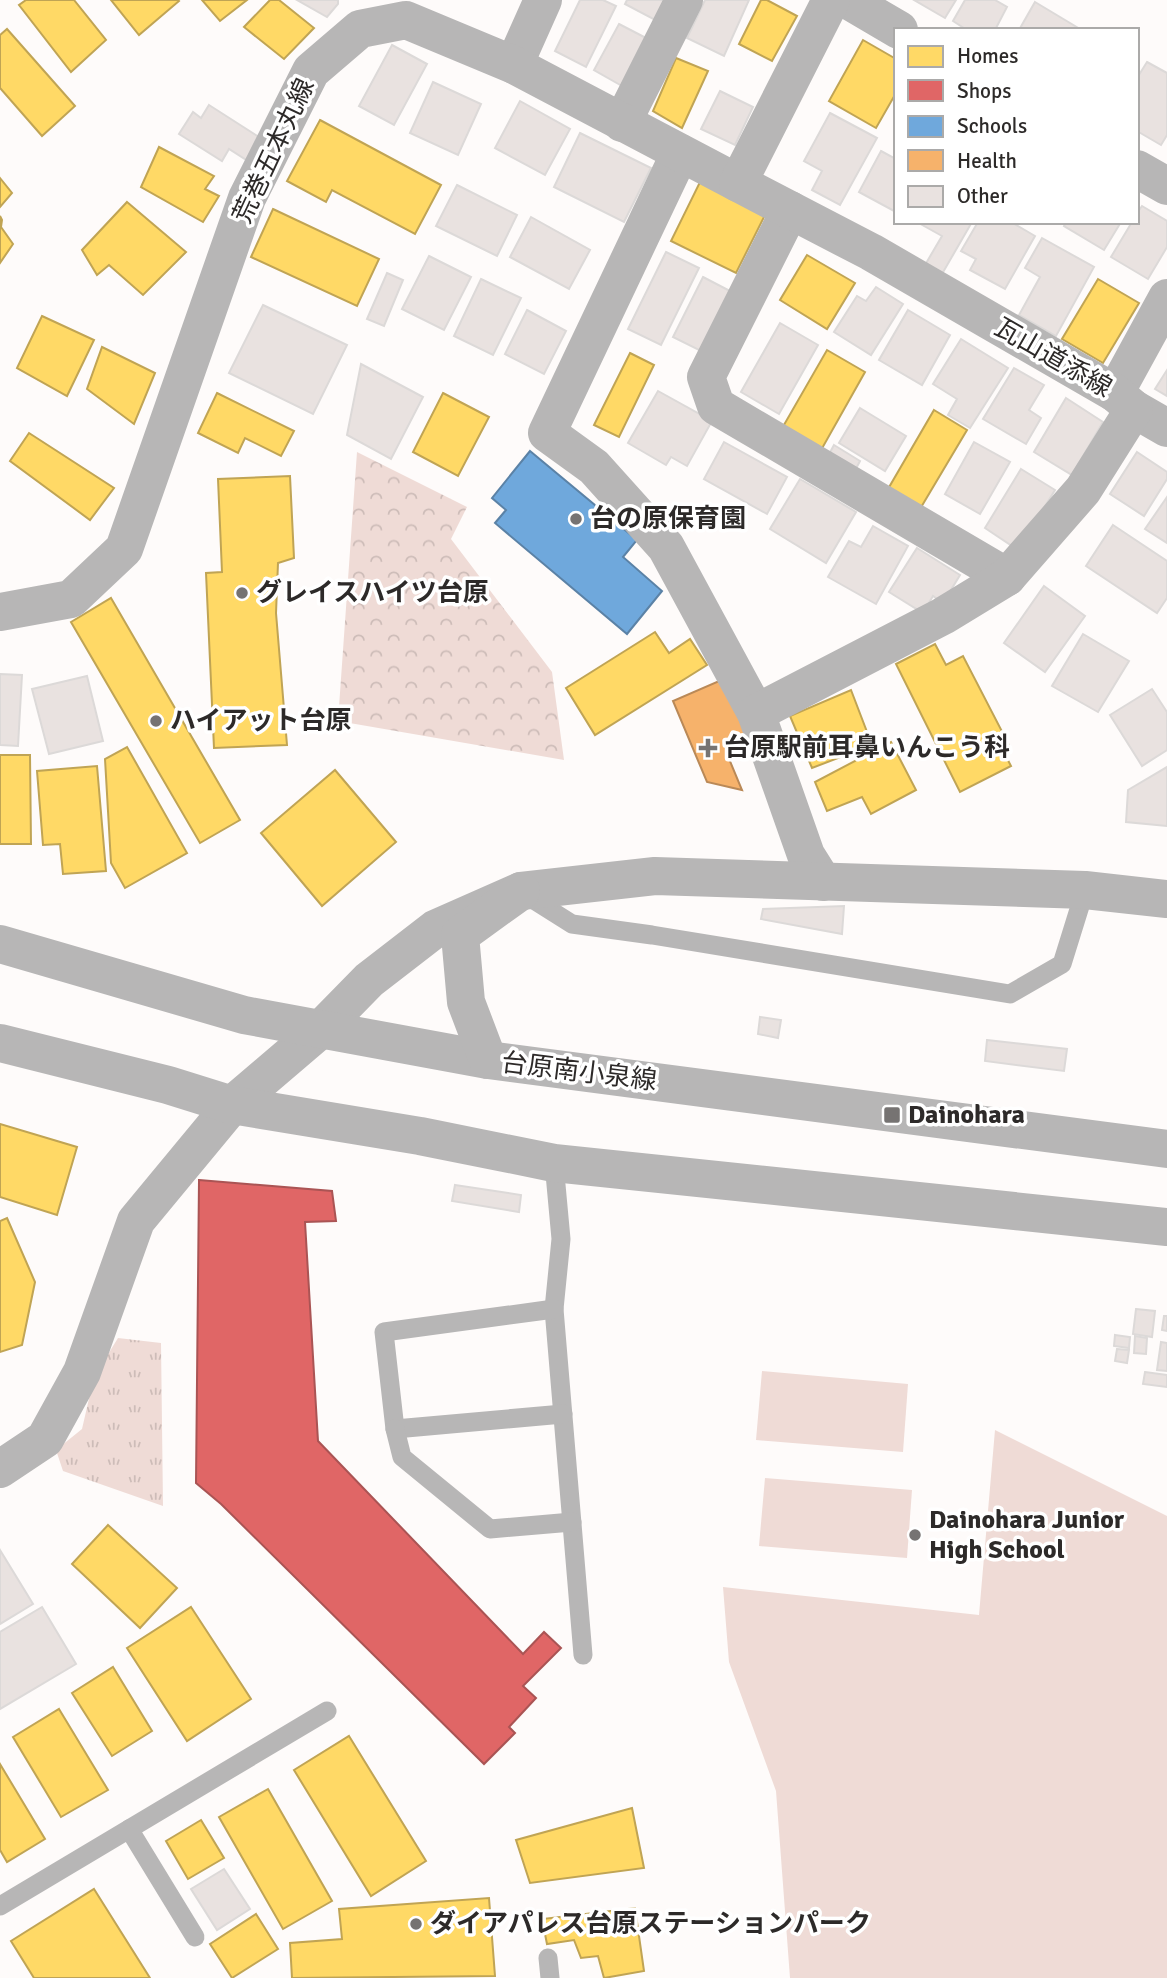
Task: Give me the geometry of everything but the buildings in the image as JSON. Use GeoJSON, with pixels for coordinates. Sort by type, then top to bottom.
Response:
{"type":"FeatureCollection","features":[{"type":"Feature","properties":{"kind":"street"},"geometry":{"type":"LineString","coordinates":[[514,65],[544,0]]}},
{"type":"Feature","properties":{"kind":"street"},"geometry":{"type":"LineString","coordinates":[[622,123],[684,0]]}},
{"type":"Feature","properties":{"kind":"street"},"geometry":{"type":"LineString","coordinates":[[738,183],[831,0]]}},
{"type":"Feature","properties":{"kind":"street"},"geometry":{"type":"LineString","coordinates":[[848,0],[896,28]]}},
{"type":"Feature","properties":{"kind":"street","name":"荒巻五本丸線"},"geometry":{"type":"LineString","coordinates":[[0,612],[71,599],[124,549],[247,198],[311,71],[360,29],[406,20],[514,65],[738,183]]}},
{"type":"Feature","properties":{"kind":"street"},"geometry":{"type":"LineString","coordinates":[[680,153],[547,433],[594,467],[666,547],[756,713],[806,855],[823,881]]}},
{"type":"Feature","properties":{"kind":"street"},"geometry":{"type":"LineString","coordinates":[[1139,170],[1167,186]]}},
{"type":"Feature","properties":{"kind":"street","name":"瓦山道添線"},"geometry":{"type":"LineString","coordinates":[[738,183],[871,252],[1124,401],[1083,490],[1007,577],[943,616],[756,713]]}},
{"type":"Feature","properties":{"kind":"street"},"geometry":{"type":"LineString","coordinates":[[790,210],[706,377],[716,406],[1007,577]]}},
{"type":"Feature","properties":{"kind":"street"},"geometry":{"type":"LineString","coordinates":[[1167,298],[1124,401],[1167,428]]}},
{"type":"Feature","properties":{"kind":"street"},"geometry":{"type":"LineString","coordinates":[[0,1469],[45,1439],[82,1372],[136,1222],[232,1105],[321,1029],[369,980],[435,929],[520,891],[655,876],[1085,890],[1167,899]]}},
{"type":"Feature","properties":{"kind":"street"},"geometry":{"type":"LineString","coordinates":[[488,1060],[466,1002],[460,934],[520,891]]}},
{"type":"Feature","properties":{"kind":"street","name":"台原南小泉線"},"geometry":{"type":"LineString","coordinates":[[0,944],[244,1014],[488,1060],[1167,1149]]}},
{"type":"Feature","properties":{"kind":"street"},"geometry":{"type":"LineString","coordinates":[[0,1042],[168,1085],[232,1105],[421,1136],[554,1163],[1167,1227]]}},
{"type":"Feature","properties":{"kind":"lane"},"geometry":{"type":"LineString","coordinates":[[520,891],[572,924],[1010,994],[1062,964],[1085,890]]}},
{"type":"Feature","properties":{"kind":"lane"},"geometry":{"type":"LineString","coordinates":[[554,1163],[561,1239],[554,1309],[583,1655]]}},
{"type":"Feature","properties":{"kind":"lane"},"geometry":{"type":"LineString","coordinates":[[554,1309],[384,1332],[395,1429],[402,1457],[490,1529],[572,1522]]}},
{"type":"Feature","properties":{"kind":"lane"},"geometry":{"type":"LineString","coordinates":[[395,1429],[563,1414]]}},
{"type":"Feature","properties":{"kind":"lane"},"geometry":{"type":"LineString","coordinates":[[0,1906],[327,1711]]}},
{"type":"Feature","properties":{"kind":"lane"},"geometry":{"type":"LineString","coordinates":[[130,1829],[195,1937]]}},
{"type":"Feature","properties":{"kind":"lane"},"geometry":{"type":"LineString","coordinates":[[548,1958],[550,1978]]}},
{"type":"Feature","properties":{"kind":"green space"},"geometry":{"type":"Polygon","coordinates":[[[357,452],[467,507],[451,539],[552,672],[564,760],[338,721],[357,452]]]}},
{"type":"Feature","properties":{"kind":"green space"},"geometry":{"type":"Polygon","coordinates":[[[118,1338],[161,1343],[163,1506],[63,1471],[56,1450],[82,1429],[94,1377],[118,1338]]]}},
{"type":"Feature","properties":{"kind":"green space"},"geometry":{"type":"Polygon","coordinates":[[[762,1371],[908,1384],[903,1452],[756,1440],[762,1371]]]}},
{"type":"Feature","properties":{"kind":"green space"},"geometry":{"type":"Polygon","coordinates":[[[995,1430],[1167,1516],[1167,1978],[790,1978],[776,1791],[729,1662],[723,1587],[979,1615],[995,1430]]]}},
{"type":"Feature","properties":{"kind":"green space"},"geometry":{"type":"Polygon","coordinates":[[[765,1478],[912,1490],[907,1558],[759,1546],[765,1478]]]}},
{"type":"Feature","properties":{"kind":"place","name":"台の原保育園"},"geometry":{"type":"Point","coordinates":[576,519]}},
{"type":"Feature","properties":{"kind":"place","name":"グレイスハイツ台原"},"geometry":{"type":"Point","coordinates":[242,593]}},
{"type":"Feature","properties":{"kind":"place","name":"ハイアット台原"},"geometry":{"type":"Point","coordinates":[156,721]}},
{"type":"Feature","properties":{"kind":"place","name":"台原駅前耳鼻いんこう科"},"geometry":{"type":"Point","coordinates":[708,748]}},
{"type":"Feature","properties":{"kind":"place","name":"Dainohara"},"geometry":{"type":"Point","coordinates":[892,1115]}},
{"type":"Feature","properties":{"kind":"place","name":"Dainohara Junior High School"},"geometry":{"type":"Point","coordinates":[915,1535]}},
{"type":"Feature","properties":{"kind":"place","name":"ダイアパレス台原ステーションパーク"},"geometry":{"type":"Point","coordinates":[416,1924]}}]}
